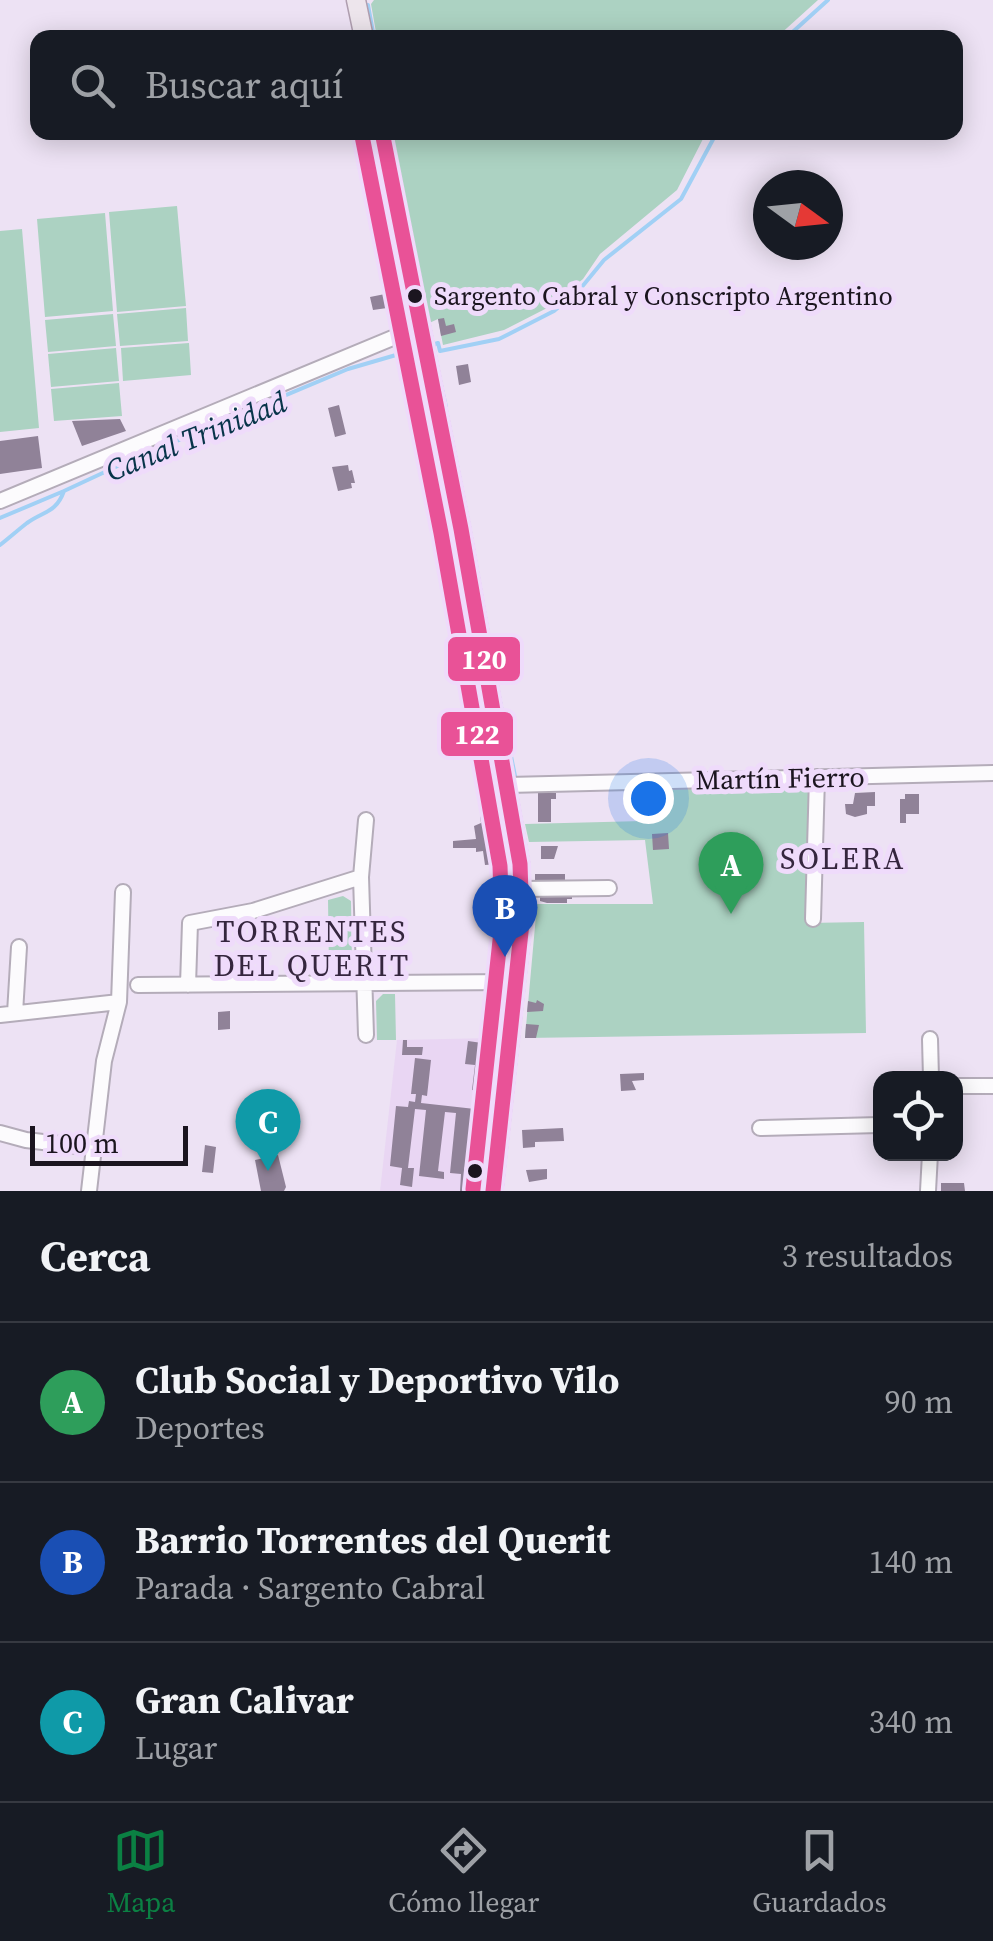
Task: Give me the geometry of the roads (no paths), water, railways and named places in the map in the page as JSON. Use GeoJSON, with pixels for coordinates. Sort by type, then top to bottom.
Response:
{"type":"FeatureCollection","features":[{"type":"Feature","properties":{"kind":"main road"},"geometry":{"type":"LineString","coordinates":[[356,0],[362,30]]}},
{"type":"Feature","properties":{"kind":"main road"},"geometry":{"type":"LineString","coordinates":[[384,140],[477,592],[522,889],[493,1191]]}},
{"type":"Feature","properties":{"kind":"street"},"geometry":{"type":"LineString","coordinates":[[0,501],[422,340]]}},
{"type":"Feature","properties":{"kind":"street","name":"Martín Fierro"},"geometry":{"type":"LineString","coordinates":[[508,785],[993,773]]}},
{"type":"Feature","properties":{"kind":"street"},"geometry":{"type":"LineString","coordinates":[[813,918],[818,777]]}},
{"type":"Feature","properties":{"kind":"street"},"geometry":{"type":"LineString","coordinates":[[366,820],[361,877],[366,1036]]}},
{"type":"Feature","properties":{"kind":"street"},"geometry":{"type":"LineString","coordinates":[[188,985],[190,923],[253,912],[361,877]]}},
{"type":"Feature","properties":{"kind":"street"},"geometry":{"type":"LineString","coordinates":[[522,889],[609,888]]}},
{"type":"Feature","properties":{"kind":"street"},"geometry":{"type":"LineString","coordinates":[[89,1191],[104,1061],[119,1002],[123,892]]}},
{"type":"Feature","properties":{"kind":"street"},"geometry":{"type":"LineString","coordinates":[[19,948],[8,1014],[119,1002]]}},
{"type":"Feature","properties":{"kind":"street"},"geometry":{"type":"LineString","coordinates":[[138,985],[516,982]]}},
{"type":"Feature","properties":{"kind":"street"},"geometry":{"type":"LineString","coordinates":[[930,1039],[931,1071]]}},
{"type":"Feature","properties":{"kind":"street"},"geometry":{"type":"LineString","coordinates":[[963,1086],[993,1086]]}},
{"type":"Feature","properties":{"kind":"street"},"geometry":{"type":"LineString","coordinates":[[760,1128],[873,1125]]}},
{"type":"Feature","properties":{"kind":"street"},"geometry":{"type":"LineString","coordinates":[[0,1132],[26,1140],[94,1148]]}},
{"type":"Feature","properties":{"kind":"street"},"geometry":{"type":"LineString","coordinates":[[928,1191],[930,1161]]}},
{"type":"Feature","properties":{"kind":"waterway"},"geometry":{"type":"LineString","coordinates":[[795,30],[828,0]]}},
{"type":"Feature","properties":{"kind":"waterway"},"geometry":{"type":"LineString","coordinates":[[368,5],[373,30]]}},
{"type":"Feature","properties":{"kind":"waterway"},"geometry":{"type":"LineString","coordinates":[[392,140],[394,148]]}},
{"type":"Feature","properties":{"kind":"waterway"},"geometry":{"type":"LineString","coordinates":[[429,346],[438,343],[440,351],[499,339],[554,311],[581,288],[604,260],[681,199],[713,140]]}},
{"type":"Feature","properties":{"kind":"waterway","name":"Canal Trinidad"},"geometry":{"type":"LineString","coordinates":[[0,545],[53,508],[64,491],[348,369],[420,348]]}},
{"type":"Feature","properties":{"kind":"waterway"},"geometry":{"type":"LineString","coordinates":[[436,363],[446,407]]}},
{"type":"Feature","properties":{"kind":"waterway"},"geometry":{"type":"LineString","coordinates":[[0,518],[64,491]]}},
{"type":"Feature","properties":{"kind":"waterway"},"geometry":{"type":"LineString","coordinates":[[495,677],[515,776]]}},
{"type":"Feature","properties":{"kind":"place","name":"Sargento Cabral y Conscripto Argentino"},"geometry":{"type":"Point","coordinates":[415,296]}},
{"type":"Feature","properties":{"kind":"place","name":"Club Social y Deportivo Vilo"},"geometry":{"type":"Point","coordinates":[731,914]}},
{"type":"Feature","properties":{"kind":"place","name":"Barrio Torrentes del Querit"},"geometry":{"type":"Point","coordinates":[505,957]}},
{"type":"Feature","properties":{"kind":"place","name":"Gran Calivar"},"geometry":{"type":"Point","coordinates":[268,1171]}},
{"type":"Feature","properties":{"kind":"district","name":"SOLERA"},"geometry":{"type":"Point","coordinates":[843,858]}},
{"type":"Feature","properties":{"kind":"district","name":"TORRENTES DEL QUERIT"},"geometry":{"type":"Point","coordinates":[312,948]}}]}
